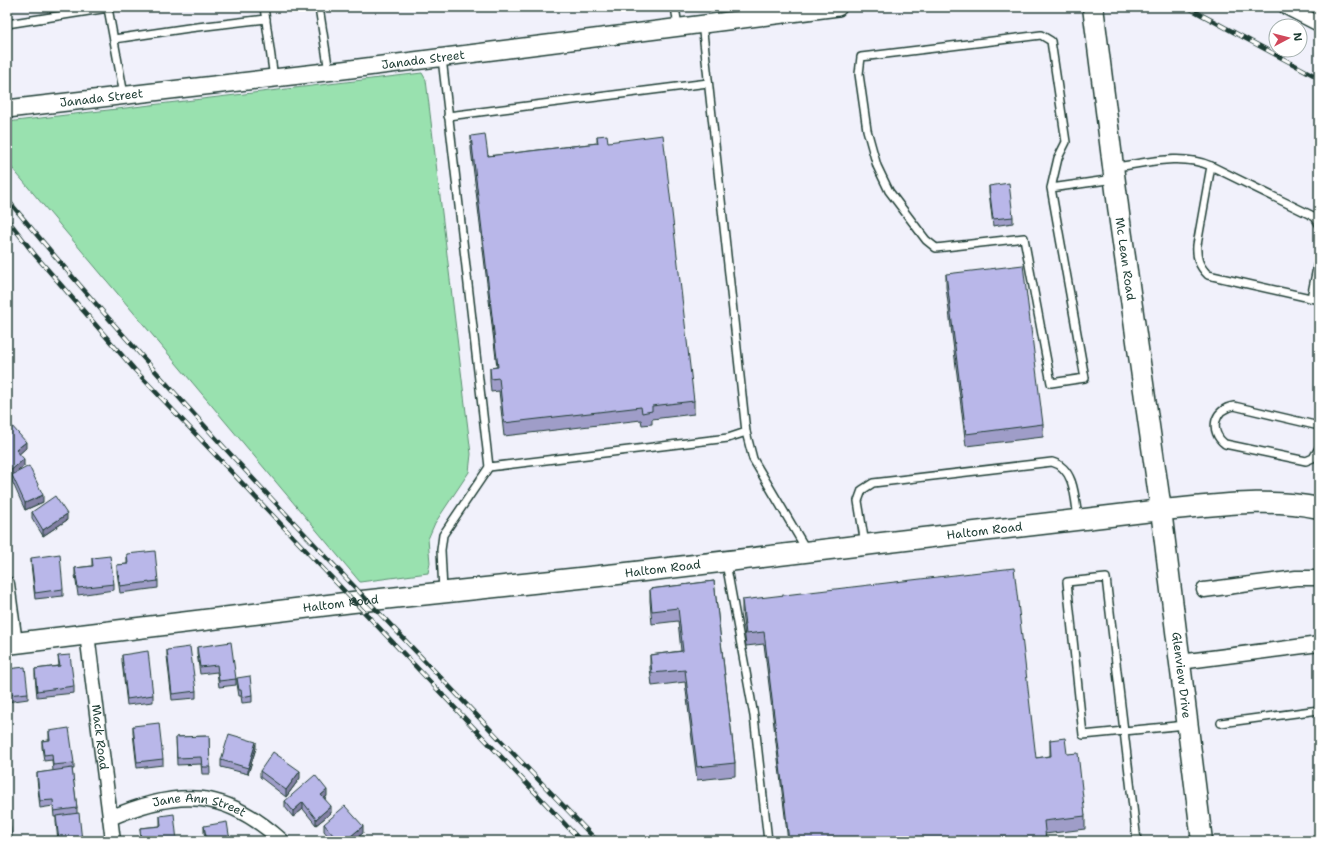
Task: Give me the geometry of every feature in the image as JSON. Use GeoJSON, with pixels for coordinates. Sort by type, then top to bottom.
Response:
{"type":"FeatureCollection","features":[{"type":"Feature","properties":{"kind":"main road","name":"Mc Lean Road"},"geometry":{"type":"LineString","coordinates":[[1093,7],[1114,173],[1161,510]]}},
{"type":"Feature","properties":{"kind":"main road","name":"Haltom Road"},"geometry":{"type":"LineString","coordinates":[[11,644],[443,592],[726,561],[1161,510],[1245,503],[1308,505],[1319,508]]}},
{"type":"Feature","properties":{"kind":"main road","name":"Glenview Drive"},"geometry":{"type":"LineString","coordinates":[[1161,510],[1202,841]]}},
{"type":"Feature","properties":{"kind":"street","name":"Janada Street"},"geometry":{"type":"LineString","coordinates":[[7,109],[442,58],[702,23],[741,13],[831,7]]}},
{"type":"Feature","properties":{"kind":"street"},"geometry":{"type":"LineString","coordinates":[[1286,7],[1319,24]]}},
{"type":"Feature","properties":{"kind":"street"},"geometry":{"type":"LineString","coordinates":[[1204,590],[1296,578],[1319,578]]}},
{"type":"Feature","properties":{"kind":"street"},"geometry":{"type":"LineString","coordinates":[[7,584],[11,644]]}},
{"type":"Feature","properties":{"kind":"street","name":"Mack Road"},"geometry":{"type":"LineString","coordinates":[[87,634],[112,841]]}},
{"type":"Feature","properties":{"kind":"street"},"geometry":{"type":"LineString","coordinates":[[1180,662],[1319,644]]}},
{"type":"Feature","properties":{"kind":"street","name":"Jane Ann Street"},"geometry":{"type":"LineString","coordinates":[[110,818],[131,809],[169,799],[210,799],[228,804],[248,814],[268,828],[282,841]]}},
{"type":"Feature","properties":{"kind":"lane"},"geometry":{"type":"LineString","coordinates":[[7,24],[117,7]]}},
{"type":"Feature","properties":{"kind":"lane"},"geometry":{"type":"LineString","coordinates":[[264,7],[274,78]]}},
{"type":"Feature","properties":{"kind":"lane"},"geometry":{"type":"LineString","coordinates":[[319,7],[329,72]]}},
{"type":"Feature","properties":{"kind":"lane"},"geometry":{"type":"LineString","coordinates":[[675,7],[678,26]]}},
{"type":"Feature","properties":{"kind":"lane"},"geometry":{"type":"LineString","coordinates":[[108,8],[124,95]]}},
{"type":"Feature","properties":{"kind":"lane"},"geometry":{"type":"LineString","coordinates":[[114,39],[189,28],[266,20]]}},
{"type":"Feature","properties":{"kind":"lane"},"geometry":{"type":"LineString","coordinates":[[702,23],[746,432],[753,458],[807,551]]}},
{"type":"Feature","properties":{"kind":"lane"},"geometry":{"type":"LineString","coordinates":[[1041,35],[1051,41],[1066,142],[1058,158],[1051,188],[1085,378],[1051,383],[1024,238],[936,248],[926,240],[889,191],[877,166],[867,130],[859,74],[861,57],[1041,35]]}},
{"type":"Feature","properties":{"kind":"lane"},"geometry":{"type":"LineString","coordinates":[[442,58],[488,466],[443,535],[441,550],[443,592]]}},
{"type":"Feature","properties":{"kind":"lane"},"geometry":{"type":"LineString","coordinates":[[448,116],[708,83]]}},
{"type":"Feature","properties":{"kind":"lane"},"geometry":{"type":"LineString","coordinates":[[1051,188],[1179,159],[1199,160],[1315,217],[1319,224]]}},
{"type":"Feature","properties":{"kind":"lane"},"geometry":{"type":"LineString","coordinates":[[1211,166],[1196,245],[1196,256],[1202,268],[1208,275],[1319,300]]}},
{"type":"Feature","properties":{"kind":"lane"},"geometry":{"type":"LineString","coordinates":[[1311,298],[1319,258]]}},
{"type":"Feature","properties":{"kind":"lane"},"geometry":{"type":"LineString","coordinates":[[1319,426],[1234,406],[1226,407],[1220,412],[1216,420],[1214,430],[1219,440],[1225,444],[1306,461],[1313,458],[1319,448]]}},
{"type":"Feature","properties":{"kind":"lane"},"geometry":{"type":"LineString","coordinates":[[488,466],[728,438],[746,432]]}},
{"type":"Feature","properties":{"kind":"lane"},"geometry":{"type":"LineString","coordinates":[[865,544],[858,501],[862,490],[873,483],[1052,462],[1061,464],[1066,469],[1072,485],[1078,519]]}},
{"type":"Feature","properties":{"kind":"lane"},"geometry":{"type":"LineString","coordinates":[[726,561],[754,716],[768,841]]}},
{"type":"Feature","properties":{"kind":"lane"},"geometry":{"type":"LineString","coordinates":[[1137,841],[1124,731],[1106,578],[1067,582],[1083,735],[1124,731],[1188,724]]}},
{"type":"Feature","properties":{"kind":"lane"},"geometry":{"type":"LineString","coordinates":[[1221,723],[1319,710]]}},
{"type":"Feature","properties":{"kind":"green space"},"geometry":{"type":"Polygon","coordinates":[[[422,73],[426,80],[471,454],[469,472],[435,523],[428,539],[430,563],[428,573],[360,582],[7,162],[7,122],[422,73]]]}},
{"type":"Feature","properties":{"kind":"building"},"geometry":{"type":"Polygon","coordinates":[[[485,134],[488,156],[598,143],[597,136],[607,135],[608,142],[663,135],[694,401],[652,406],[652,411],[642,413],[641,407],[504,423],[499,378],[491,379],[490,368],[498,367],[471,136],[485,134]]]}},
{"type":"Feature","properties":{"kind":"building"},"geometry":{"type":"Polygon","coordinates":[[[1009,183],[1013,217],[993,219],[989,186],[1009,183]]]}},
{"type":"Feature","properties":{"kind":"building"},"geometry":{"type":"Polygon","coordinates":[[[1023,265],[1043,424],[966,434],[946,274],[1023,265]]]}},
{"type":"Feature","properties":{"kind":"building"},"geometry":{"type":"Polygon","coordinates":[[[11,425],[26,442],[16,450],[24,459],[9,472],[7,470],[7,429],[11,425]]]}},
{"type":"Feature","properties":{"kind":"building"},"geometry":{"type":"Polygon","coordinates":[[[29,466],[43,495],[25,503],[12,475],[29,466]]]}},
{"type":"Feature","properties":{"kind":"building"},"geometry":{"type":"Polygon","coordinates":[[[55,496],[67,514],[43,530],[32,512],[55,496]]]}},
{"type":"Feature","properties":{"kind":"building"},"geometry":{"type":"Polygon","coordinates":[[[155,551],[158,581],[120,586],[117,565],[128,564],[127,554],[155,551]]]}},
{"type":"Feature","properties":{"kind":"building"},"geometry":{"type":"Polygon","coordinates":[[[60,554],[63,589],[35,593],[31,558],[60,554]]]}},
{"type":"Feature","properties":{"kind":"building"},"geometry":{"type":"Polygon","coordinates":[[[110,556],[114,584],[78,588],[75,568],[93,566],[92,558],[110,556]]]}},
{"type":"Feature","properties":{"kind":"building"},"geometry":{"type":"Polygon","coordinates":[[[1014,568],[1036,758],[1051,756],[1050,740],[1065,738],[1067,754],[1078,753],[1085,816],[1044,821],[1046,841],[789,841],[764,632],[746,634],[742,600],[1014,568]]]}},
{"type":"Feature","properties":{"kind":"building"},"geometry":{"type":"Polygon","coordinates":[[[714,581],[735,763],[697,767],[685,670],[652,673],[650,655],[683,651],[678,608],[652,611],[650,589],[714,581]]]}},
{"type":"Feature","properties":{"kind":"building"},"geometry":{"type":"Polygon","coordinates":[[[231,642],[236,679],[219,681],[217,665],[200,667],[197,647],[231,642]]]}},
{"type":"Feature","properties":{"kind":"building"},"geometry":{"type":"Polygon","coordinates":[[[190,647],[196,691],[172,694],[167,650],[190,647]]]}},
{"type":"Feature","properties":{"kind":"building"},"geometry":{"type":"Polygon","coordinates":[[[148,651],[153,695],[127,699],[122,655],[148,651]]]}},
{"type":"Feature","properties":{"kind":"building"},"geometry":{"type":"Polygon","coordinates":[[[70,655],[74,686],[37,691],[35,669],[60,666],[58,656],[70,655]]]}},
{"type":"Feature","properties":{"kind":"building"},"geometry":{"type":"Polygon","coordinates":[[[25,667],[28,693],[7,695],[7,669],[25,667]]]}},
{"type":"Feature","properties":{"kind":"building"},"geometry":{"type":"Polygon","coordinates":[[[250,676],[252,695],[242,697],[237,678],[250,676]]]}},
{"type":"Feature","properties":{"kind":"building"},"geometry":{"type":"Polygon","coordinates":[[[159,723],[163,759],[137,762],[133,726],[159,723]]]}},
{"type":"Feature","properties":{"kind":"building"},"geometry":{"type":"Polygon","coordinates":[[[69,728],[74,763],[53,765],[52,754],[44,755],[42,741],[50,740],[49,731],[69,728]]]}},
{"type":"Feature","properties":{"kind":"building"},"geometry":{"type":"Polygon","coordinates":[[[229,734],[256,742],[248,768],[221,760],[229,734]]]}},
{"type":"Feature","properties":{"kind":"building"},"geometry":{"type":"Polygon","coordinates":[[[209,736],[210,767],[202,767],[201,757],[177,758],[176,737],[209,736]]]}},
{"type":"Feature","properties":{"kind":"building"},"geometry":{"type":"Polygon","coordinates":[[[273,752],[300,771],[286,790],[260,771],[273,752]]]}},
{"type":"Feature","properties":{"kind":"building"},"geometry":{"type":"Polygon","coordinates":[[[72,768],[77,808],[54,811],[53,800],[40,801],[37,773],[72,768]]]}},
{"type":"Feature","properties":{"kind":"building"},"geometry":{"type":"Polygon","coordinates":[[[315,775],[327,790],[321,795],[331,806],[316,819],[303,802],[293,811],[285,801],[315,775]]]}},
{"type":"Feature","properties":{"kind":"building"},"geometry":{"type":"Polygon","coordinates":[[[345,806],[363,826],[345,841],[338,841],[324,824],[345,806]]]}},
{"type":"Feature","properties":{"kind":"building"},"geometry":{"type":"Polygon","coordinates":[[[79,813],[82,841],[59,841],[56,816],[79,813]]]}},
{"type":"Feature","properties":{"kind":"building"},"geometry":{"type":"Polygon","coordinates":[[[174,814],[177,841],[141,841],[140,828],[161,826],[160,816],[174,814]]]}},
{"type":"Feature","properties":{"kind":"building"},"geometry":{"type":"Polygon","coordinates":[[[10,820],[12,841],[7,841],[7,821],[10,820]]]}},
{"type":"Feature","properties":{"kind":"building"},"geometry":{"type":"Polygon","coordinates":[[[227,822],[230,841],[207,841],[204,826],[227,822]]]}},
{"type":"Feature","properties":{"kind":"building"},"geometry":{"type":"Polygon","coordinates":[[[362,836],[367,841],[357,841],[362,836]]]}},
{"type":"Feature","properties":{"kind":"railway"},"geometry":{"type":"LineString","coordinates":[[1187,7],[1319,78]]}},
{"type":"Feature","properties":{"kind":"railway"},"geometry":{"type":"LineString","coordinates":[[7,199],[77,282],[222,445],[371,605],[597,841]]}},
{"type":"Feature","properties":{"kind":"railway"},"geometry":{"type":"LineString","coordinates":[[7,219],[35,255],[134,369],[581,841]]}}]}
